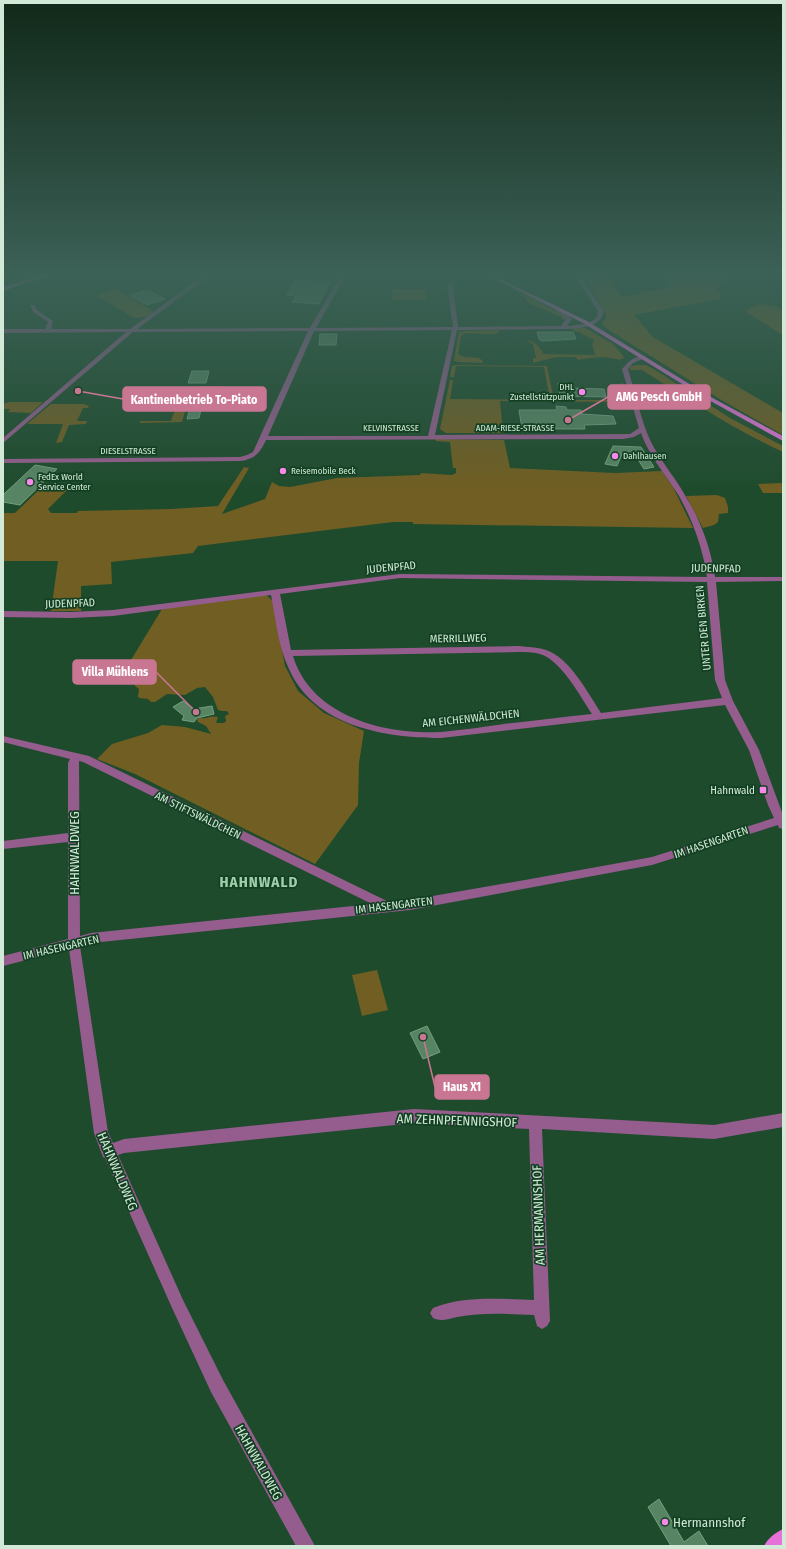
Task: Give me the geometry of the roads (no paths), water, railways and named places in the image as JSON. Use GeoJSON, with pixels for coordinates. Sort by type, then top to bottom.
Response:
{"type":"FeatureCollection","features":[{"type":"Feature","properties":{"kind":"main road"},"geometry":{"type":"LineString","coordinates":[[624,345],[732,411],[783,439]]}},
{"type":"Feature","properties":{"kind":"main road"},"geometry":{"type":"LineString","coordinates":[[773,1546],[783,1538]]}},
{"type":"Feature","properties":{"kind":"street"},"geometry":{"type":"LineString","coordinates":[[3,441],[114,345]]}},
{"type":"Feature","properties":{"kind":"street"},"geometry":{"type":"LineString","coordinates":[[264,438],[305,345]]}},
{"type":"Feature","properties":{"kind":"street","name":"KELVINSTRASSE"},"geometry":{"type":"LineString","coordinates":[[264,438],[431,437],[451,345]]}},
{"type":"Feature","properties":{"kind":"street"},"geometry":{"type":"LineString","coordinates":[[629,364],[644,357]]}},
{"type":"Feature","properties":{"kind":"street"},"geometry":{"type":"LineString","coordinates":[[629,364],[650,361]]}},
{"type":"Feature","properties":{"kind":"street","name":"UNTER DEN BIRKEN"},"geometry":{"type":"LineString","coordinates":[[629,364],[625,369],[643,428],[654,454],[683,497],[695,522],[708,556],[716,618],[719,675],[728,701],[754,750],[781,822]]}},
{"type":"Feature","properties":{"kind":"street","name":"ADAM-RIESE-STRASSE"},"geometry":{"type":"LineString","coordinates":[[431,437],[624,437],[632,436],[643,428]]}},
{"type":"Feature","properties":{"kind":"street","name":"DIESELSTRASSE"},"geometry":{"type":"LineString","coordinates":[[3,461],[240,459],[253,456],[257,453],[264,438]]}},
{"type":"Feature","properties":{"kind":"street","name":"JUDENPFAD"},"geometry":{"type":"LineString","coordinates":[[3,614],[71,615],[113,613],[400,576],[710,580],[783,579]]}},
{"type":"Feature","properties":{"kind":"street","name":"AM EICHENWÄLDCHEN"},"geometry":{"type":"LineString","coordinates":[[275,592],[292,666],[299,681],[307,692],[321,704],[350,720],[392,733],[419,736],[441,735],[728,701]]}},
{"type":"Feature","properties":{"kind":"street","name":"MERRILLWEG"},"geometry":{"type":"LineString","coordinates":[[288,653],[534,650],[546,653],[560,663],[598,716]]}},
{"type":"Feature","properties":{"kind":"street","name":"AM STIFTSWÄLDCHEN"},"geometry":{"type":"LineString","coordinates":[[3,739],[86,759],[388,907]]}},
{"type":"Feature","properties":{"kind":"street","name":"HAHNWALDWEG"},"geometry":{"type":"LineString","coordinates":[[75,757],[73,763],[74,942],[98,1122],[108,1152],[217,1386],[306,1546]]}},
{"type":"Feature","properties":{"kind":"street","name":"IM HASENGARTEN"},"geometry":{"type":"LineString","coordinates":[[3,961],[91,938],[388,907],[525,885],[640,864],[672,855],[714,840],[781,822]]}},
{"type":"Feature","properties":{"kind":"street"},"geometry":{"type":"LineString","coordinates":[[3,845],[74,837]]}},
{"type":"Feature","properties":{"kind":"street","name":"AM ZEHNPFENNIGSHOF"},"geometry":{"type":"LineString","coordinates":[[108,1152],[124,1146],[414,1116],[714,1132],[783,1120]]}},
{"type":"Feature","properties":{"kind":"street","name":"AM HERMANNSHOF"},"geometry":{"type":"LineString","coordinates":[[438,1313],[470,1307],[493,1306],[541,1315],[535,1123]]}},
{"type":"Feature","properties":{"kind":"place","name":"Kantinenbetrieb To-Piato"},"geometry":{"type":"Point","coordinates":[78,391]}},
{"type":"Feature","properties":{"kind":"place","name":"DHL Zustellstützpunkt"},"geometry":{"type":"Point","coordinates":[582,392]}},
{"type":"Feature","properties":{"kind":"place","name":"AMG Pesch GmbH"},"geometry":{"type":"Point","coordinates":[568,420]}},
{"type":"Feature","properties":{"kind":"place","name":"Dahlhausen"},"geometry":{"type":"Point","coordinates":[615,456]}},
{"type":"Feature","properties":{"kind":"place","name":"Reisemobile Beck"},"geometry":{"type":"Point","coordinates":[283,471]}},
{"type":"Feature","properties":{"kind":"place","name":"FedEx World Service Center"},"geometry":{"type":"Point","coordinates":[30,482]}},
{"type":"Feature","properties":{"kind":"place","name":"Villa Mühlens"},"geometry":{"type":"Point","coordinates":[196,712]}},
{"type":"Feature","properties":{"kind":"place","name":"Hahnwald"},"geometry":{"type":"Point","coordinates":[763,790]}},
{"type":"Feature","properties":{"kind":"place","name":"Haus X1"},"geometry":{"type":"Point","coordinates":[423,1037]}},
{"type":"Feature","properties":{"kind":"place","name":"Hermannshof"},"geometry":{"type":"Point","coordinates":[665,1522]}},
{"type":"Feature","properties":{"kind":"district","name":"HAHNWALD"},"geometry":{"type":"Point","coordinates":[259,882]}}]}
